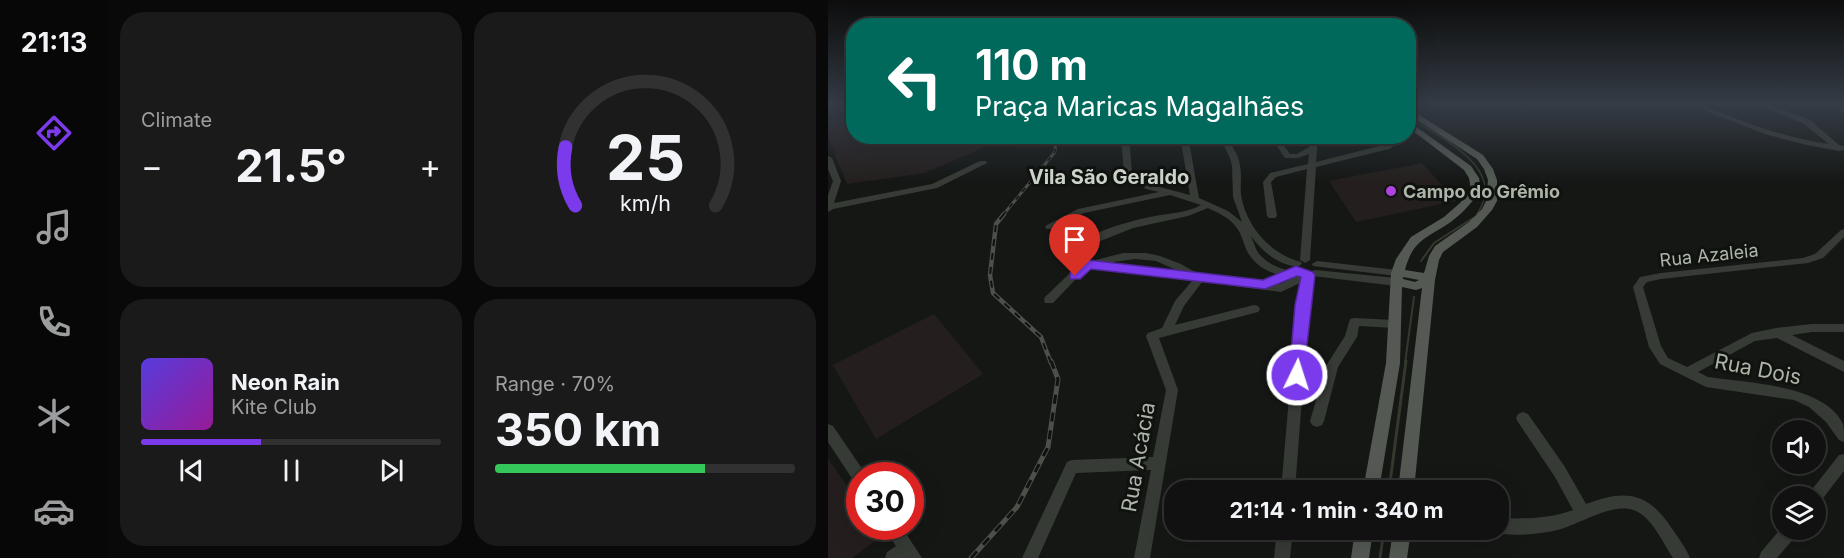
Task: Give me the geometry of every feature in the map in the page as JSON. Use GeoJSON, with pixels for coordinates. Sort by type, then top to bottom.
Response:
{"type":"FeatureCollection","features":[{"type":"Feature","properties":{"kind":"main road"},"geometry":{"type":"LineString","coordinates":[[1373,480],[1393,363],[1397,277],[1402,259],[1415,239],[1448,219],[1476,190],[1474,178],[1468,168],[1417,130]]}},
{"type":"Feature","properties":{"kind":"main road"},"geometry":{"type":"LineString","coordinates":[[1407,480],[1429,280],[1437,250],[1484,217],[1493,201],[1493,177],[1480,157],[1439,130]]}},
{"type":"Feature","properties":{"kind":"main road"},"geometry":{"type":"LineString","coordinates":[[1397,277],[1416,286],[1429,280]]}},
{"type":"Feature","properties":{"kind":"main road"},"geometry":{"type":"LineString","coordinates":[[1360,558],[1363,540]]}},
{"type":"Feature","properties":{"kind":"main road"},"geometry":{"type":"LineString","coordinates":[[1398,558],[1401,540]]}},
{"type":"Feature","properties":{"kind":"street"},"geometry":{"type":"LineString","coordinates":[[1771,130],[1805,142],[1842,149]]}},
{"type":"Feature","properties":{"kind":"street"},"geometry":{"type":"LineString","coordinates":[[1817,130],[1842,149]]}},
{"type":"Feature","properties":{"kind":"street"},"geometry":{"type":"LineString","coordinates":[[1126,144],[1128,174],[1149,187],[1195,199],[1233,218],[1240,225],[1255,256],[1264,264],[1303,271],[1397,277]]}},
{"type":"Feature","properties":{"kind":"street"},"geometry":{"type":"LineString","coordinates":[[1185,144],[1195,199]]}},
{"type":"Feature","properties":{"kind":"street"},"geometry":{"type":"LineString","coordinates":[[1227,144],[1236,158],[1239,206],[1245,217],[1276,257],[1303,271]]}},
{"type":"Feature","properties":{"kind":"street"},"geometry":{"type":"LineString","coordinates":[[1279,144],[1288,156],[1298,156],[1314,148]]}},
{"type":"Feature","properties":{"kind":"street"},"geometry":{"type":"LineString","coordinates":[[1289,480],[1300,299],[1314,144]]}},
{"type":"Feature","properties":{"kind":"street"},"geometry":{"type":"LineString","coordinates":[[1272,216],[1267,182],[1273,175],[1391,144]]}},
{"type":"Feature","properties":{"kind":"street"},"geometry":{"type":"LineString","coordinates":[[828,158],[837,181],[828,208]]}},
{"type":"Feature","properties":{"kind":"street"},"geometry":{"type":"LineString","coordinates":[[828,208],[934,186],[983,163]]}},
{"type":"Feature","properties":{"kind":"street"},"geometry":{"type":"LineString","coordinates":[[1137,200],[1149,187]]}},
{"type":"Feature","properties":{"kind":"street"},"geometry":{"type":"LineString","coordinates":[[1050,227],[1081,212],[1168,193]]}},
{"type":"Feature","properties":{"kind":"street"},"geometry":{"type":"LineString","coordinates":[[1085,244],[1109,232],[1147,221],[1190,216],[1208,205]]}},
{"type":"Feature","properties":{"kind":"street","name":"Rua Azaleia"},"geometry":{"type":"LineString","coordinates":[[1686,373],[1664,361],[1654,347],[1638,287],[1644,279],[1804,261],[1819,256],[1844,232]]}},
{"type":"Feature","properties":{"kind":"street"},"geometry":{"type":"LineString","coordinates":[[1049,300],[1088,264],[1119,257],[1142,254],[1161,259],[1184,268],[1199,279]]}},
{"type":"Feature","properties":{"kind":"street"},"geometry":{"type":"LineString","coordinates":[[1108,268],[1109,263],[1119,257]]}},
{"type":"Feature","properties":{"kind":"street"},"geometry":{"type":"LineString","coordinates":[[1088,264],[1199,279],[1265,285],[1281,288],[1300,299]]}},
{"type":"Feature","properties":{"kind":"street"},"geometry":{"type":"LineString","coordinates":[[1265,285],[1303,271]]}},
{"type":"Feature","properties":{"kind":"street"},"geometry":{"type":"LineString","coordinates":[[1281,288],[1303,271]]}},
{"type":"Feature","properties":{"kind":"street","name":"Rua Acácia"},"geometry":{"type":"LineString","coordinates":[[1142,558],[1172,390],[1152,336],[1166,331],[1179,304],[1199,279]]}},
{"type":"Feature","properties":{"kind":"street"},"geometry":{"type":"LineString","coordinates":[[1166,331],[1254,309]]}},
{"type":"Feature","properties":{"kind":"street"},"geometry":{"type":"LineString","coordinates":[[1317,421],[1332,366],[1351,337],[1354,322],[1394,324]]}},
{"type":"Feature","properties":{"kind":"street"},"geometry":{"type":"LineString","coordinates":[[1686,373],[1752,337],[1776,332],[1844,328]]}},
{"type":"Feature","properties":{"kind":"street"},"geometry":{"type":"LineString","coordinates":[[1776,332],[1844,367]]}},
{"type":"Feature","properties":{"kind":"street","name":"Rua Dois"},"geometry":{"type":"LineString","coordinates":[[1686,373],[1706,382],[1795,395],[1814,403],[1831,418],[1844,436]]}},
{"type":"Feature","properties":{"kind":"street"},"geometry":{"type":"LineString","coordinates":[[1523,418],[1582,511]]}},
{"type":"Feature","properties":{"kind":"street"},"geometry":{"type":"LineString","coordinates":[[828,430],[849,462]]}},
{"type":"Feature","properties":{"kind":"street"},"geometry":{"type":"LineString","coordinates":[[1824,486],[1844,460]]}},
{"type":"Feature","properties":{"kind":"street"},"geometry":{"type":"LineString","coordinates":[[1030,558],[1072,467],[1158,463]]}},
{"type":"Feature","properties":{"kind":"street"},"geometry":{"type":"LineString","coordinates":[[1509,525],[1562,521],[1582,511],[1613,502],[1628,502],[1649,511],[1682,558]]}},
{"type":"Feature","properties":{"kind":"street"},"geometry":{"type":"LineString","coordinates":[[897,540],[904,555]]}},
{"type":"Feature","properties":{"kind":"street"},"geometry":{"type":"LineString","coordinates":[[1282,558],[1284,540]]}},
{"type":"Feature","properties":{"kind":"street"},"geometry":{"type":"LineString","coordinates":[[1767,558],[1782,540]]}},
{"type":"Feature","properties":{"kind":"shaded area"},"geometry":{"type":"Polygon","coordinates":[[[828,130],[846,130],[846,144],[991,144],[925,173],[847,184],[828,138],[828,130]]]}},
{"type":"Feature","properties":{"kind":"shaded area"},"geometry":{"type":"Polygon","coordinates":[[[1004,144],[1045,144],[1045,147],[1021,148],[1004,144]]]}},
{"type":"Feature","properties":{"kind":"shaded area","name":"Campo do Grêmio"},"geometry":{"type":"Polygon","coordinates":[[[1422,163],[1456,201],[1356,222],[1329,181],[1422,163]]]}},
{"type":"Feature","properties":{"kind":"shaded area"},"geometry":{"type":"Polygon","coordinates":[[[934,314],[983,374],[876,439],[833,365],[934,314]]]}},
{"type":"Feature","properties":{"kind":"shaded area"},"geometry":{"type":"Polygon","coordinates":[[[828,459],[846,485],[846,540],[876,540],[852,558],[828,558],[828,459]]]}},
{"type":"Feature","properties":{"kind":"waterway"},"geometry":{"type":"LineString","coordinates":[[1429,130],[1466,156],[1478,169],[1484,182],[1485,197],[1477,214]]}},
{"type":"Feature","properties":{"kind":"waterway"},"geometry":{"type":"LineString","coordinates":[[1421,261],[1434,243],[1473,218]]}},
{"type":"Feature","properties":{"kind":"waterway"},"geometry":{"type":"LineString","coordinates":[[1405,363],[1414,297]]}},
{"type":"Feature","properties":{"kind":"waterway"},"geometry":{"type":"LineString","coordinates":[[1390,480],[1406,361]]}},
{"type":"Feature","properties":{"kind":"waterway"},"geometry":{"type":"LineString","coordinates":[[1380,558],[1383,540]]}},
{"type":"Feature","properties":{"kind":"railway"},"geometry":{"type":"LineString","coordinates":[[1003,215],[1055,152],[1056,144]]}},
{"type":"Feature","properties":{"kind":"railway"},"geometry":{"type":"LineString","coordinates":[[1004,214],[996,224],[990,275],[993,293],[1041,337],[1051,363]]}},
{"type":"Feature","properties":{"kind":"railway"},"geometry":{"type":"LineString","coordinates":[[971,558],[1017,507],[1048,447],[1058,379],[1051,361]]}},
{"type":"Feature","properties":{"kind":"place","name":"Campo do Grêmio"},"geometry":{"type":"Point","coordinates":[1391,191]}},
{"type":"Feature","properties":{"kind":"district","name":"Vila São Geraldo"},"geometry":{"type":"Point","coordinates":[1109,177]}},
{"type":"Feature","properties":{"kind":"route"},"geometry":{"type":"LineString","coordinates":[[1075,276],[1088,264],[1199,279],[1265,285],[1296,271],[1308,275],[1297,375]]}}]}
